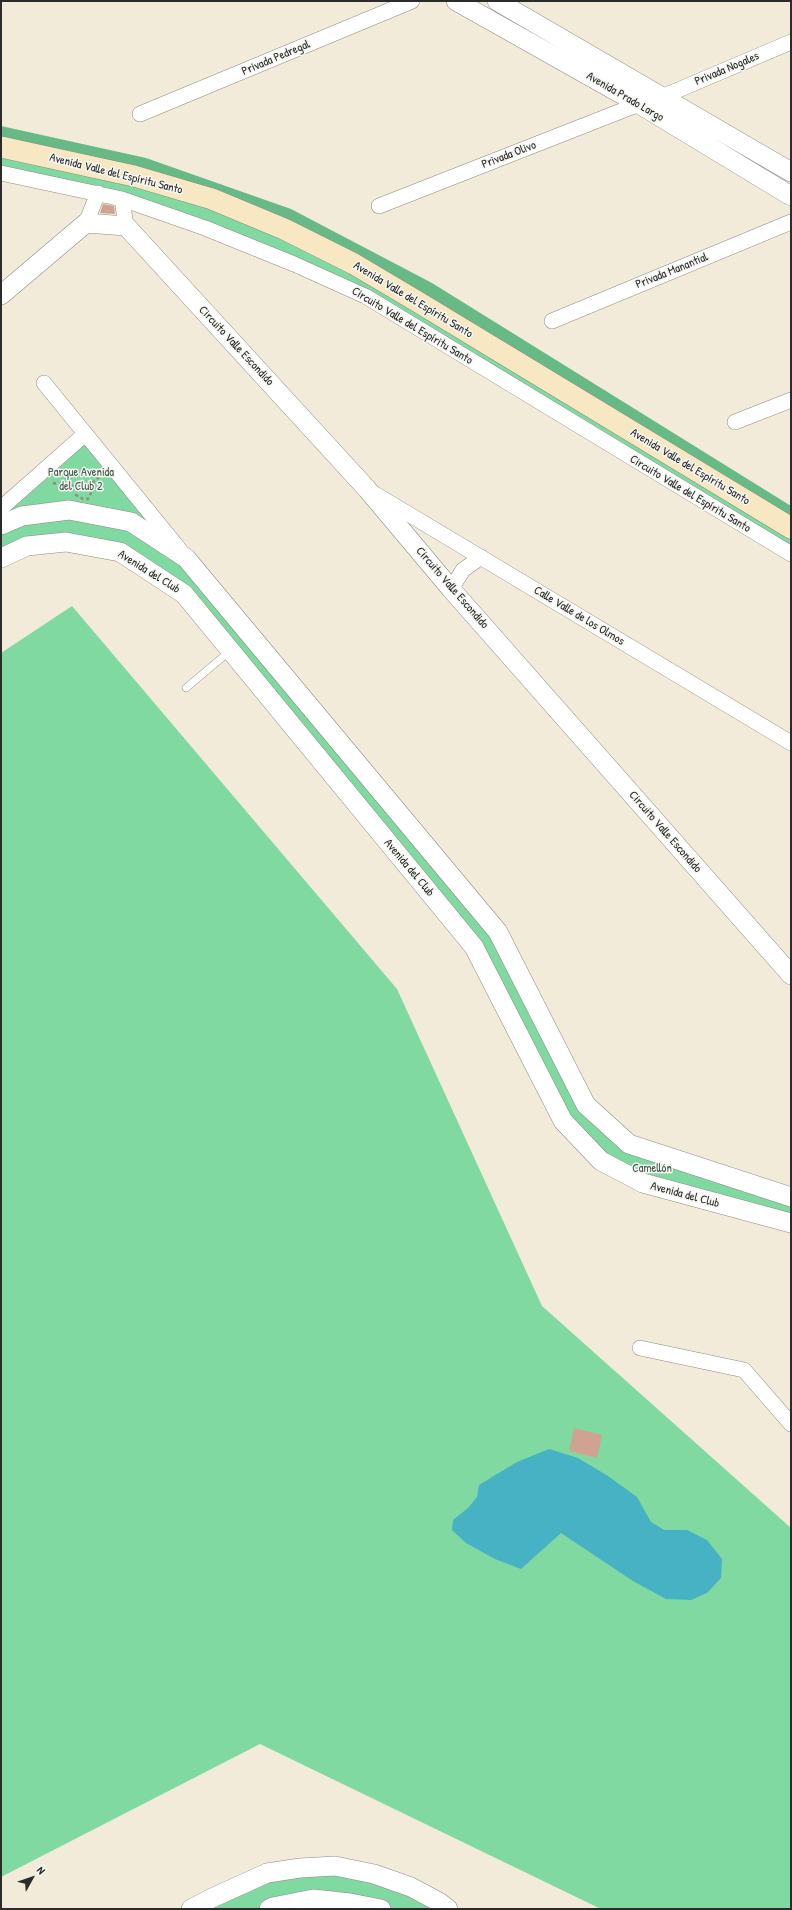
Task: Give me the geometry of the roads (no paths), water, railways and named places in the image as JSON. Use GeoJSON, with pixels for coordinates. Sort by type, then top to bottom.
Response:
{"type":"FeatureCollection","features":[{"type":"Feature","properties":{"kind":"main road","name":"Avenida Valle del Espíritu Santo"},"geometry":{"type":"LineString","coordinates":[[1,147],[141,178],[212,199],[284,229],[354,264],[791,528]]}},
{"type":"Feature","properties":{"kind":"street","name":"Privada Pedregal"},"geometry":{"type":"LineString","coordinates":[[140,114],[412,1]]}},
{"type":"Feature","properties":{"kind":"street","name":"Avenida Prado Largo"},"geometry":{"type":"LineString","coordinates":[[456,1],[639,104],[791,196]]}},
{"type":"Feature","properties":{"kind":"street","name":"Avenida Prado Largo"},"geometry":{"type":"LineString","coordinates":[[497,1],[664,96],[791,172]]}},
{"type":"Feature","properties":{"kind":"street","name":"Privada Nogales"},"geometry":{"type":"LineString","coordinates":[[664,96],[791,42]]}},
{"type":"Feature","properties":{"kind":"street","name":"Privada Olivo"},"geometry":{"type":"LineString","coordinates":[[379,206],[639,104]]}},
{"type":"Feature","properties":{"kind":"street","name":"Circuito Valle del Espíritu Santo"},"geometry":{"type":"LineString","coordinates":[[1,173],[122,199],[225,236],[294,264],[365,296],[661,477],[791,554]]}},
{"type":"Feature","properties":{"kind":"street"},"geometry":{"type":"LineString","coordinates":[[1,295],[86,223],[98,193]]}},
{"type":"Feature","properties":{"kind":"street"},"geometry":{"type":"LineString","coordinates":[[86,223],[126,226],[122,199]]}},
{"type":"Feature","properties":{"kind":"street","name":"Privada Manantial"},"geometry":{"type":"LineString","coordinates":[[552,320],[791,222]]}},
{"type":"Feature","properties":{"kind":"street","name":"Circuito Valle Escondido"},"geometry":{"type":"LineString","coordinates":[[126,226],[367,489],[451,589],[791,975]]}},
{"type":"Feature","properties":{"kind":"street"},"geometry":{"type":"LineString","coordinates":[[44,383],[186,558],[498,932],[586,1105],[629,1144],[791,1197]]}},
{"type":"Feature","properties":{"kind":"street"},"geometry":{"type":"LineString","coordinates":[[735,422],[791,400]]}},
{"type":"Feature","properties":{"kind":"street"},"geometry":{"type":"LineString","coordinates":[[1,508],[85,434]]}},
{"type":"Feature","properties":{"kind":"street","name":"Calle Valle de los Olmos"},"geometry":{"type":"LineString","coordinates":[[367,489],[791,743]]}},
{"type":"Feature","properties":{"kind":"street"},"geometry":{"type":"LineString","coordinates":[[1,525],[22,516],[69,510],[131,522],[186,558]]}},
{"type":"Feature","properties":{"kind":"street","name":"Avenida del Club"},"geometry":{"type":"LineString","coordinates":[[1,558],[26,546],[66,542],[120,552],[184,594],[474,947],[563,1120],[601,1161],[643,1183],[791,1224]]}},
{"type":"Feature","properties":{"kind":"street"},"geometry":{"type":"LineString","coordinates":[[451,589],[463,570],[481,557]]}},
{"type":"Feature","properties":{"kind":"street"},"geometry":{"type":"LineString","coordinates":[[184,594],[203,577]]}},
{"type":"Feature","properties":{"kind":"street"},"geometry":{"type":"LineString","coordinates":[[640,1348],[744,1370],[791,1424]]}},
{"type":"Feature","properties":{"kind":"street"},"geometry":{"type":"LineString","coordinates":[[191,1909],[212,1898],[267,1874],[300,1868],[335,1866],[374,1874],[411,1887],[439,1902],[448,1909]]}},
{"type":"Feature","properties":{"kind":"street"},"geometry":{"type":"LineString","coordinates":[[269,1909],[313,1899],[350,1903],[381,1909]]}},
{"type":"Feature","properties":{"kind":"lane"},"geometry":{"type":"LineString","coordinates":[[186,688],[230,651]]}},
{"type":"Feature","properties":{"kind":"water"},"geometry":{"type":"Polygon","coordinates":[[[549,1449],[578,1458],[608,1476],[637,1497],[651,1522],[664,1530],[687,1530],[707,1540],[722,1559],[721,1578],[707,1593],[691,1600],[666,1599],[633,1581],[561,1533],[521,1569],[495,1559],[466,1543],[452,1530],[453,1520],[468,1508],[477,1497],[479,1485],[517,1462],[549,1449]]]}},
{"type":"Feature","properties":{"kind":"park label","name":"Parque Avenida del Club 2"},"geometry":{"type":"Point","coordinates":[81,480]}},
{"type":"Feature","properties":{"kind":"park label","name":"Camellón"},"geometry":{"type":"Point","coordinates":[652,1169]}}]}
